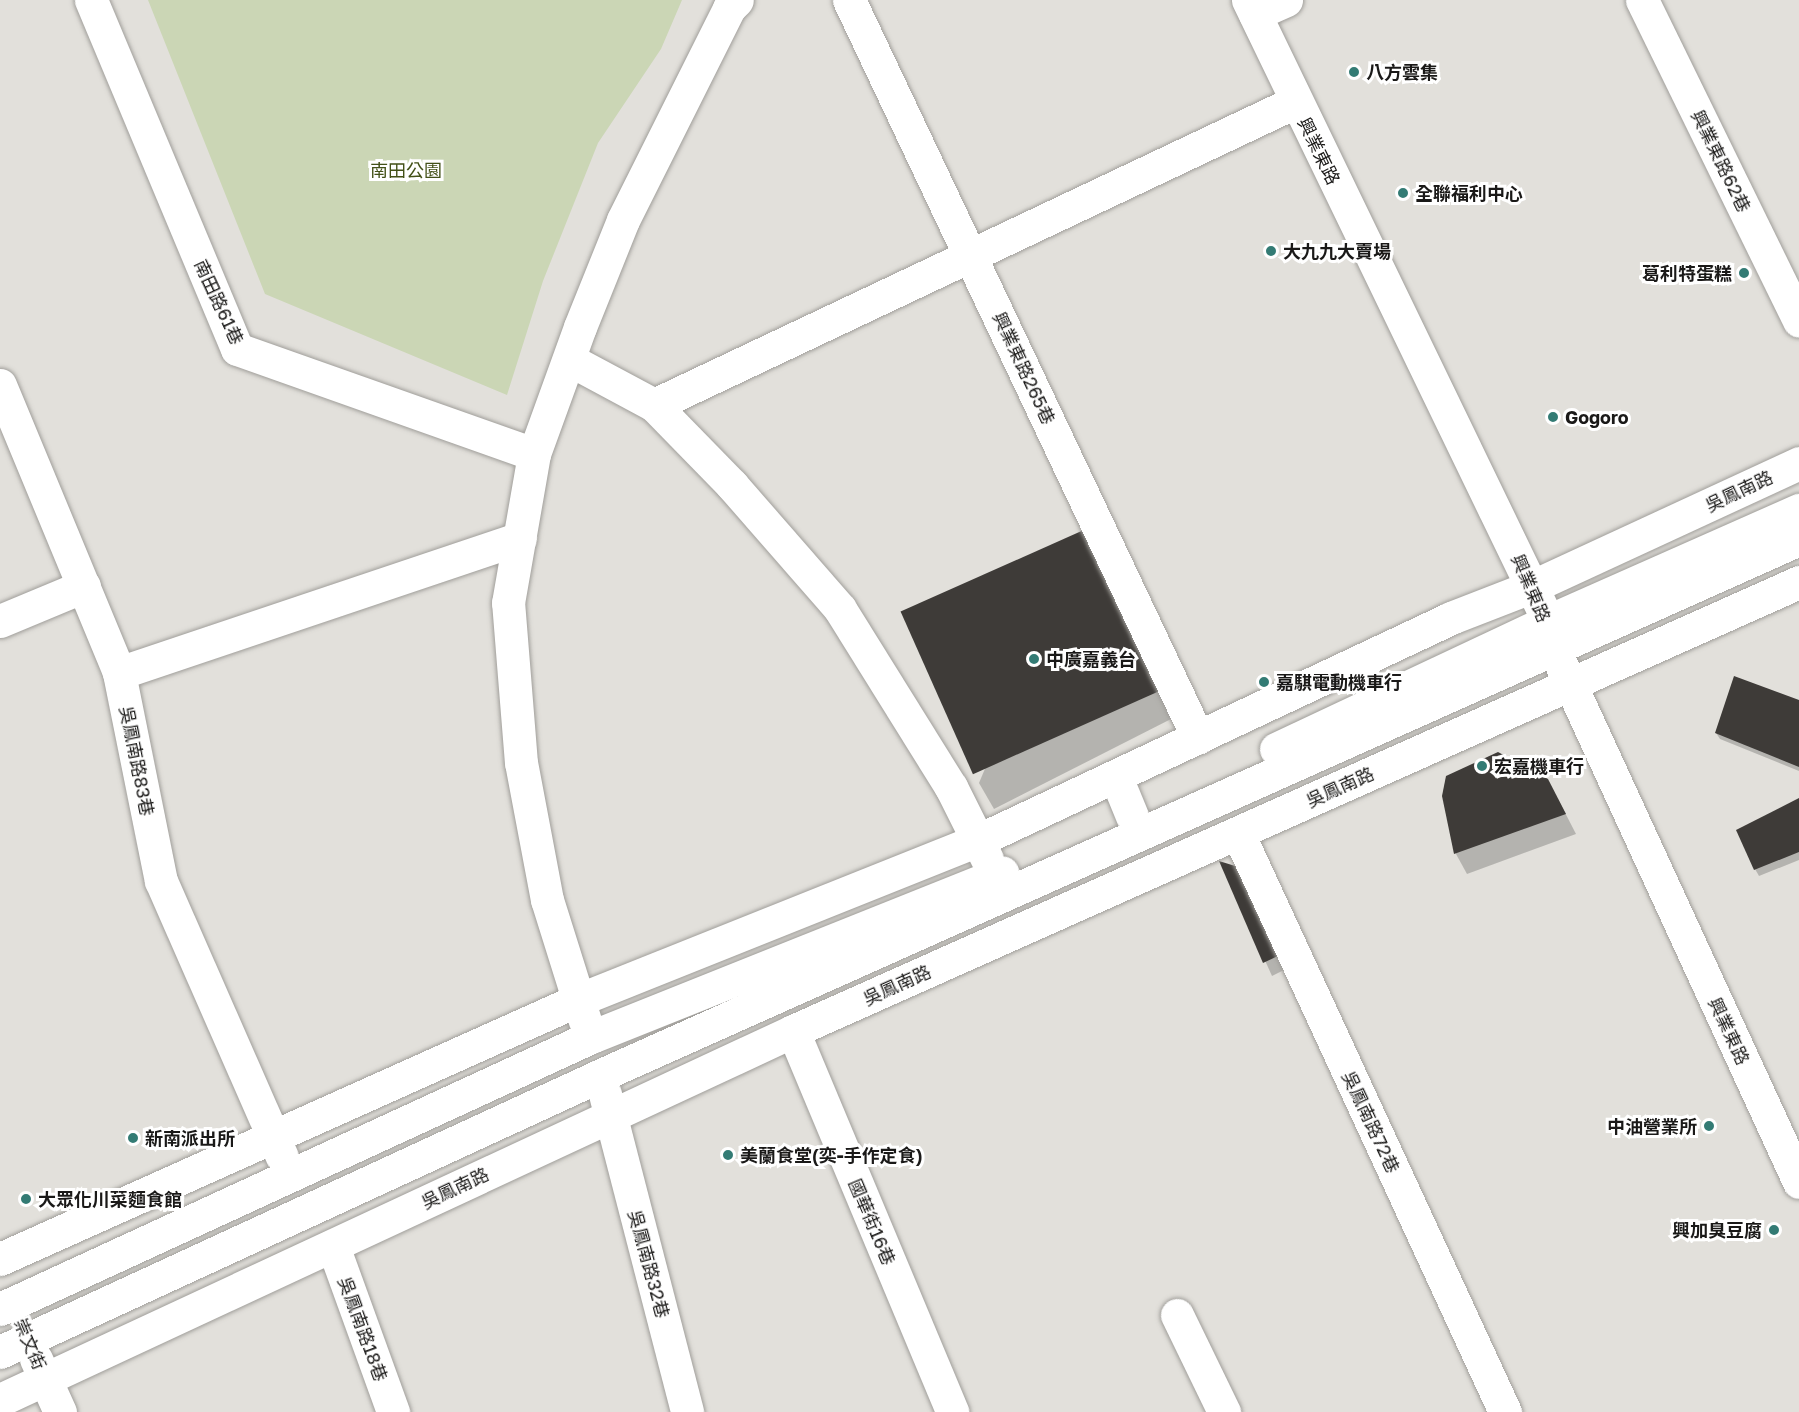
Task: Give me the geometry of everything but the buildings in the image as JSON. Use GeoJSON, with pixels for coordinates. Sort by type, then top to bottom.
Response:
{"type":"FeatureCollection","features":[{"type":"Feature","properties":{"kind":"street","name":"南田路61巷"},"geometry":{"type":"LineString","coordinates":[[91,0],[237,350],[534,454]]}},
{"type":"Feature","properties":{"kind":"street","name":"吳鳳南路32巷"},"geometry":{"type":"LineString","coordinates":[[687,1412],[591,1037],[547,900],[521,763],[508,603],[534,454],[623,220],[729,8],[737,0]]}},
{"type":"Feature","properties":{"kind":"street","name":"興業東路265巷"},"geometry":{"type":"LineString","coordinates":[[849,0],[971,254],[1197,738]]}},
{"type":"Feature","properties":{"kind":"street"},"geometry":{"type":"LineString","coordinates":[[1252,7],[1286,0]]}},
{"type":"Feature","properties":{"kind":"street","name":"興業東路62巷"},"geometry":{"type":"LineString","coordinates":[[1642,0],[1799,321]]}},
{"type":"Feature","properties":{"kind":"street","name":"興業東路"},"geometry":{"type":"LineString","coordinates":[[1252,7],[1295,102],[1533,586],[1568,685],[1799,1182]]}},
{"type":"Feature","properties":{"kind":"street"},"geometry":{"type":"LineString","coordinates":[[654,405],[1295,102]]}},
{"type":"Feature","properties":{"kind":"street"},"geometry":{"type":"LineString","coordinates":[[570,360],[654,405],[732,485],[840,609],[981,839],[998,887],[1018,932]]}},
{"type":"Feature","properties":{"kind":"street","name":"吳鳳南路83巷"},"geometry":{"type":"LineString","coordinates":[[0,385],[119,673],[161,881],[291,1178]]}},
{"type":"Feature","properties":{"kind":"street","name":"吳鳳南路"},"geometry":{"type":"LineString","coordinates":[[0,1259],[578,1000],[981,839],[1451,618],[1533,586],[1799,463]]}},
{"type":"Feature","properties":{"kind":"street","name":"吳鳳南路"},"geometry":{"type":"LineString","coordinates":[[14,1346],[600,1075],[998,887],[1551,635],[1799,510]]}},
{"type":"Feature","properties":{"kind":"street"},"geometry":{"type":"LineString","coordinates":[[119,673],[520,538]]}},
{"type":"Feature","properties":{"kind":"street","name":"吳鳳南路"},"geometry":{"type":"LineString","coordinates":[[4,1296],[291,1178],[591,1037],[998,887],[1132,816],[1551,635],[1799,538]]}},
{"type":"Feature","properties":{"kind":"street","name":"吳鳳南路"},"geometry":{"type":"LineString","coordinates":[[0,1400],[793,1031],[1799,582]]}},
{"type":"Feature","properties":{"kind":"street"},"geometry":{"type":"LineString","coordinates":[[0,621],[84,586]]}},
{"type":"Feature","properties":{"kind":"street"},"geometry":{"type":"LineString","coordinates":[[1116,777],[1132,816]]}},
{"type":"Feature","properties":{"kind":"street","name":"吳鳳南路72巷"},"geometry":{"type":"LineString","coordinates":[[1238,833],[1505,1412]]}},
{"type":"Feature","properties":{"kind":"street","name":"國華街16巷"},"geometry":{"type":"LineString","coordinates":[[793,1031],[952,1412]]}},
{"type":"Feature","properties":{"kind":"street"},"geometry":{"type":"LineString","coordinates":[[460,1054],[475,1090]]}},
{"type":"Feature","properties":{"kind":"street"},"geometry":{"type":"LineString","coordinates":[[357,1100],[374,1138]]}},
{"type":"Feature","properties":{"kind":"street","name":"吳鳳南路18巷"},"geometry":{"type":"LineString","coordinates":[[333,1246],[393,1412]]}},
{"type":"Feature","properties":{"kind":"street","name":"崇文街"},"geometry":{"type":"LineString","coordinates":[[4,1296],[14,1346],[45,1378],[60,1412]]}},
{"type":"Feature","properties":{"kind":"street"},"geometry":{"type":"LineString","coordinates":[[1177,1315],[1224,1412]]}},
{"type":"Feature","properties":{"kind":"green space","name":"南田公園"},"geometry":{"type":"Polygon","coordinates":[[[148,0],[682,0],[661,49],[598,143],[543,281],[507,395],[265,294],[148,0]]]}},
{"type":"Feature","properties":{"kind":"place","name":"八方雲集"},"geometry":{"type":"Point","coordinates":[1354,72]}},
{"type":"Feature","properties":{"kind":"place","name":"全聯福利中心"},"geometry":{"type":"Point","coordinates":[1403,193]}},
{"type":"Feature","properties":{"kind":"place","name":"大九九大賣場"},"geometry":{"type":"Point","coordinates":[1271,251]}},
{"type":"Feature","properties":{"kind":"place","name":"葛利特蛋糕"},"geometry":{"type":"Point","coordinates":[1744,273]}},
{"type":"Feature","properties":{"kind":"place","name":"Gogoro"},"geometry":{"type":"Point","coordinates":[1553,417]}},
{"type":"Feature","properties":{"kind":"place","name":"中廣嘉義台"},"geometry":{"type":"Point","coordinates":[1034,659]}},
{"type":"Feature","properties":{"kind":"place","name":"嘉騏電動機車行"},"geometry":{"type":"Point","coordinates":[1264,682]}},
{"type":"Feature","properties":{"kind":"place","name":"宏嘉機車行"},"geometry":{"type":"Point","coordinates":[1482,766]}},
{"type":"Feature","properties":{"kind":"place","name":"中油營業所"},"geometry":{"type":"Point","coordinates":[1709,1126]}},
{"type":"Feature","properties":{"kind":"place","name":"新南派出所"},"geometry":{"type":"Point","coordinates":[133,1138]}},
{"type":"Feature","properties":{"kind":"place","name":"美蘭食堂(奕-手作定食)"},"geometry":{"type":"Point","coordinates":[728,1155]}},
{"type":"Feature","properties":{"kind":"place","name":"大眾化川菜麵食館"},"geometry":{"type":"Point","coordinates":[26,1199]}},
{"type":"Feature","properties":{"kind":"place","name":"興加臭豆腐"},"geometry":{"type":"Point","coordinates":[1774,1230]}}]}
